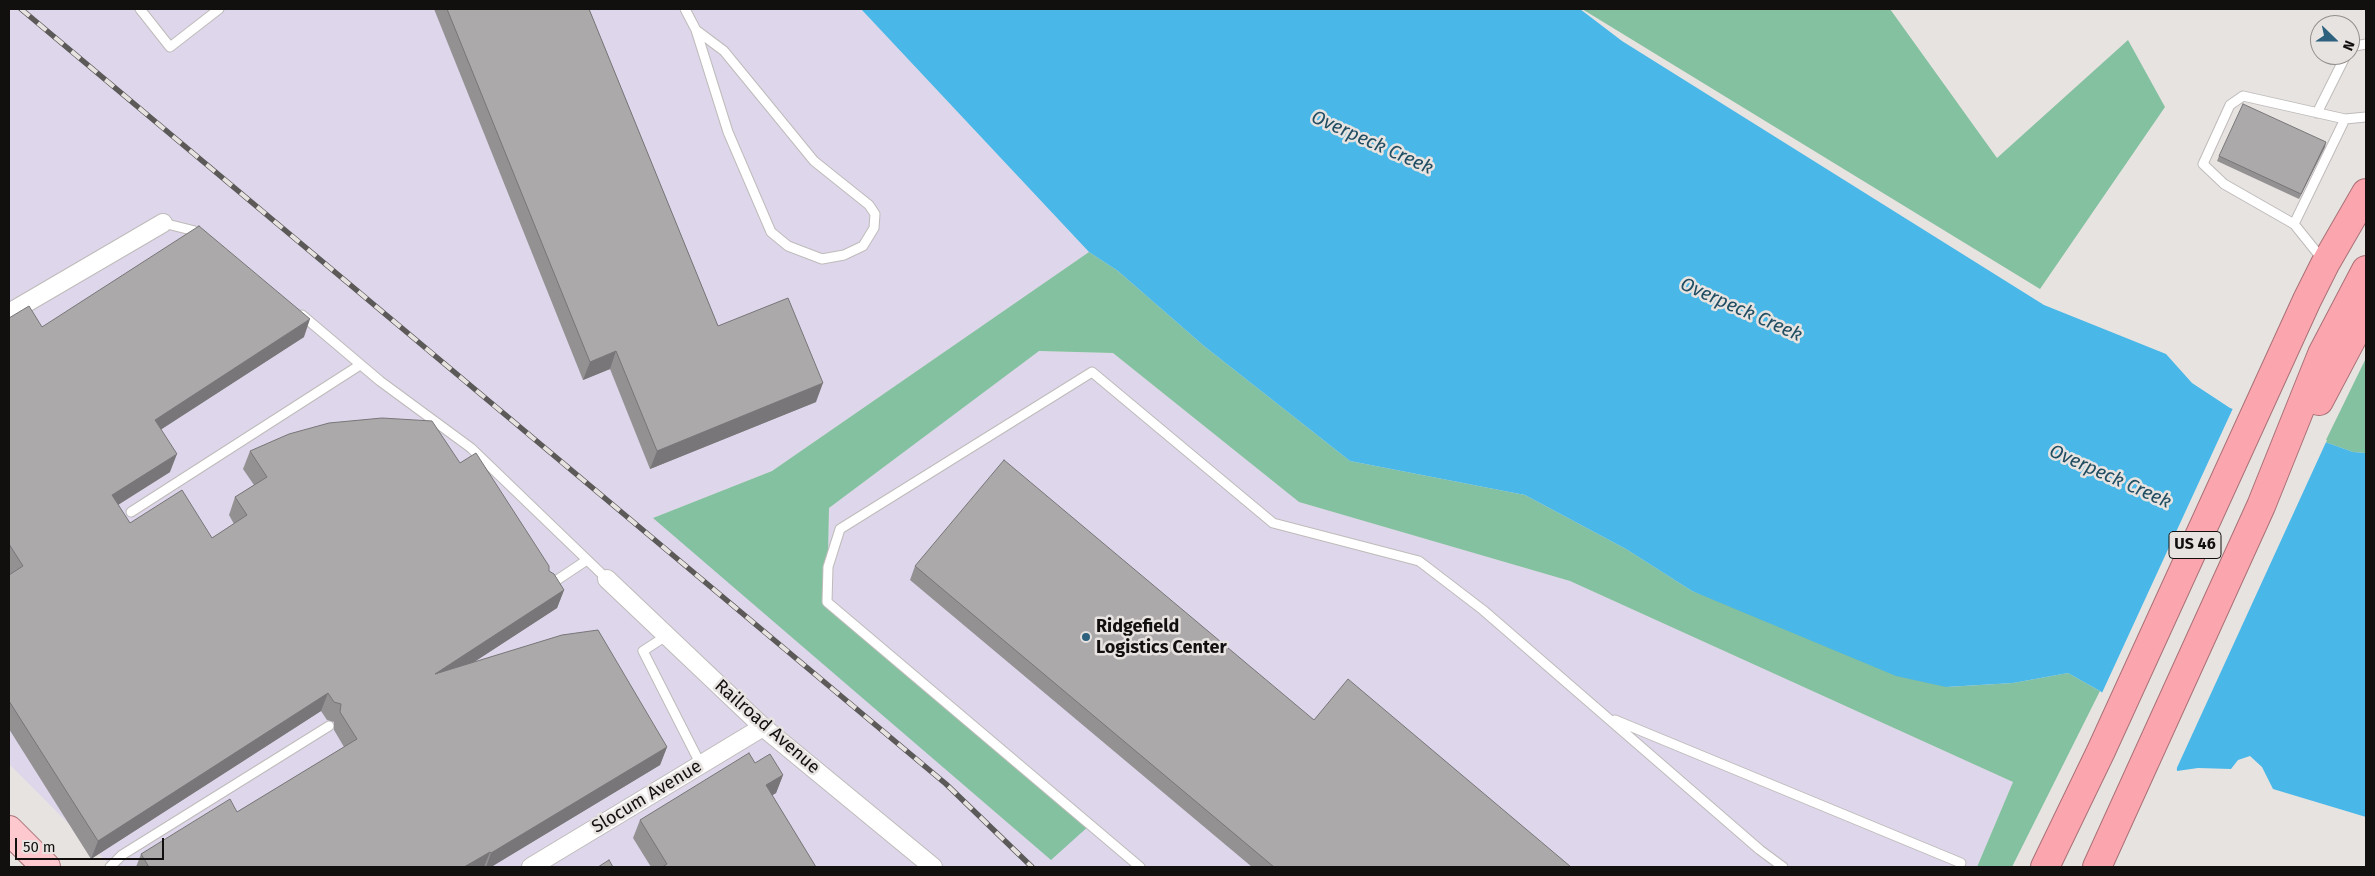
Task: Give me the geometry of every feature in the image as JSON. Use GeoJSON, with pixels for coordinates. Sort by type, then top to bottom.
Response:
{"type":"FeatureCollection","features":[{"type":"Feature","properties":{"kind":"highway","name":"US 46"},"geometry":{"type":"LineString","coordinates":[[2045,867],[2101,751],[2289,339],[2325,264],[2366,193]]}},
{"type":"Feature","properties":{"kind":"highway"},"geometry":{"type":"LineString","coordinates":[[2331,358],[2366,270]]}},
{"type":"Feature","properties":{"kind":"highway"},"geometry":{"type":"LineString","coordinates":[[2331,358],[2366,312]]}},
{"type":"Feature","properties":{"kind":"highway","name":"US 46"},"geometry":{"type":"LineString","coordinates":[[2097,867],[2261,506],[2331,358]]}},
{"type":"Feature","properties":{"kind":"main road"},"geometry":{"type":"LineString","coordinates":[[9,830],[46,867]]}},
{"type":"Feature","properties":{"kind":"street"},"geometry":{"type":"LineString","coordinates":[[9,312],[163,223]]}},
{"type":"Feature","properties":{"kind":"street","name":"Railroad Avenue"},"geometry":{"type":"LineString","coordinates":[[607,579],[763,728],[933,867]]}},
{"type":"Feature","properties":{"kind":"street","name":"Slocum Avenue"},"geometry":{"type":"LineString","coordinates":[[531,867],[763,728]]}},
{"type":"Feature","properties":{"kind":"lane"},"geometry":{"type":"LineString","coordinates":[[140,9],[170,47],[220,9]]}},
{"type":"Feature","properties":{"kind":"lane"},"geometry":{"type":"LineString","coordinates":[[686,9],[696,30],[728,132],[771,232],[788,246],[822,259],[844,255],[863,246],[874,228],[875,214],[869,205],[814,161],[724,51],[696,30]]}},
{"type":"Feature","properties":{"kind":"lane"},"geometry":{"type":"LineString","coordinates":[[2318,113],[2341,65]]}},
{"type":"Feature","properties":{"kind":"lane"},"geometry":{"type":"LineString","coordinates":[[2325,264],[2294,224],[2224,184],[2204,164],[2230,105],[2243,96],[2345,119],[2366,116]]}},
{"type":"Feature","properties":{"kind":"lane"},"geometry":{"type":"LineString","coordinates":[[2294,224],[2345,119]]}},
{"type":"Feature","properties":{"kind":"lane"},"geometry":{"type":"LineString","coordinates":[[163,223],[195,231],[210,243]]}},
{"type":"Feature","properties":{"kind":"lane"},"geometry":{"type":"LineString","coordinates":[[294,308],[360,365],[471,448],[607,579]]}},
{"type":"Feature","properties":{"kind":"lane"},"geometry":{"type":"LineString","coordinates":[[131,512],[360,365]]}},
{"type":"Feature","properties":{"kind":"lane"},"geometry":{"type":"LineString","coordinates":[[1140,867],[827,602],[828,566],[840,529],[1092,372],[1273,523],[1418,561],[1483,610],[1760,850],[1784,867]]}},
{"type":"Feature","properties":{"kind":"lane"},"geometry":{"type":"LineString","coordinates":[[548,586],[587,560]]}},
{"type":"Feature","properties":{"kind":"lane"},"geometry":{"type":"LineString","coordinates":[[666,636],[643,651],[701,765]]}},
{"type":"Feature","properties":{"kind":"lane"},"geometry":{"type":"LineString","coordinates":[[1607,717],[1961,863]]}},
{"type":"Feature","properties":{"kind":"lane"},"geometry":{"type":"LineString","coordinates":[[110,867],[122,855],[329,726]]}},
{"type":"Feature","properties":{"kind":"shaded area"},"geometry":{"type":"Polygon","coordinates":[[[9,9],[861,9],[1089,252],[772,471],[653,518],[827,602],[829,508],[1038,351],[1113,353],[1299,502],[1570,581],[2013,782],[1977,867],[112,867],[9,764],[9,9]]]}},
{"type":"Feature","properties":{"kind":"green space"},"geometry":{"type":"Polygon","coordinates":[[[1582,9],[1890,9],[1997,158],[2128,40],[2165,107],[2040,289],[1582,9]]]}},
{"type":"Feature","properties":{"kind":"green space"},"geometry":{"type":"Polygon","coordinates":[[[1089,252],[1118,271],[1204,346],[1350,461],[1525,495],[1626,549],[1692,591],[1947,687],[2013,683],[2068,673],[2100,691],[2012,867],[1977,867],[2013,782],[1570,581],[1299,502],[1113,353],[1039,351],[829,508],[827,602],[1091,824],[1051,860],[653,518],[772,471],[1089,252]]]}},
{"type":"Feature","properties":{"kind":"green space"},"geometry":{"type":"Polygon","coordinates":[[[2366,358],[2366,453],[2353,452],[2325,442],[2366,358]]]}},
{"type":"Feature","properties":{"kind":"water","name":"Overpeck Creek"},"geometry":{"type":"Polygon","coordinates":[[[861,9],[1580,9],[1622,41],[2044,305],[2166,354],[2192,383],[2230,408],[2353,452],[2366,453],[2366,817],[2273,789],[2262,767],[2250,756],[2238,760],[2231,769],[2198,768],[2177,771],[2175,749],[2100,691],[2068,673],[2013,683],[1946,687],[1896,676],[1692,591],[1626,549],[1525,495],[1350,461],[1204,346],[1118,271],[1089,252],[861,9]]]}},
{"type":"Feature","properties":{"kind":"pier"},"geometry":{"type":"Polygon","coordinates":[[[2234,406],[2327,440],[2175,772],[2173,750],[2101,695],[2234,406]]]}},
{"type":"Feature","properties":{"kind":"building"},"geometry":{"type":"Polygon","coordinates":[[[447,9],[589,9],[718,326],[788,298],[823,383],[657,451],[616,351],[590,362],[447,9]]]}},
{"type":"Feature","properties":{"kind":"building"},"geometry":{"type":"Polygon","coordinates":[[[2243,104],[2326,142],[2301,194],[2219,156],[2243,104]]]}},
{"type":"Feature","properties":{"kind":"building"},"geometry":{"type":"Polygon","coordinates":[[[199,226],[310,319],[155,420],[177,454],[112,495],[130,523],[182,490],[212,538],[247,515],[235,497],[267,477],[250,451],[289,434],[329,423],[382,418],[432,421],[460,463],[476,453],[549,566],[549,571],[554,574],[564,590],[435,674],[562,635],[598,630],[667,747],[491,853],[464,867],[149,867],[141,854],[230,799],[237,812],[357,739],[340,712],[341,704],[334,702],[328,693],[98,841],[9,701],[9,575],[23,566],[9,544],[9,318],[29,306],[42,327],[199,226]]]}},
{"type":"Feature","properties":{"kind":"building","name":"Ridgefield Logistics Center"},"geometry":{"type":"Polygon","coordinates":[[[1004,460],[1314,720],[1348,679],[1571,867],[1274,867],[915,566],[1004,460]]]}},
{"type":"Feature","properties":{"kind":"building"},"geometry":{"type":"Polygon","coordinates":[[[749,753],[755,763],[770,754],[783,775],[766,785],[816,867],[662,867],[667,864],[640,820],[749,753]]]}},
{"type":"Feature","properties":{"kind":"building"},"geometry":{"type":"Polygon","coordinates":[[[609,860],[613,867],[598,867],[609,860]]]}},
{"type":"Feature","properties":{"kind":"railway"},"geometry":{"type":"LineString","coordinates":[[21,9],[946,784],[1032,867]]}},
{"type":"Feature","properties":{"kind":"place","name":"Ridgefield Logistics Center"},"geometry":{"type":"Point","coordinates":[1086,637]}}]}
